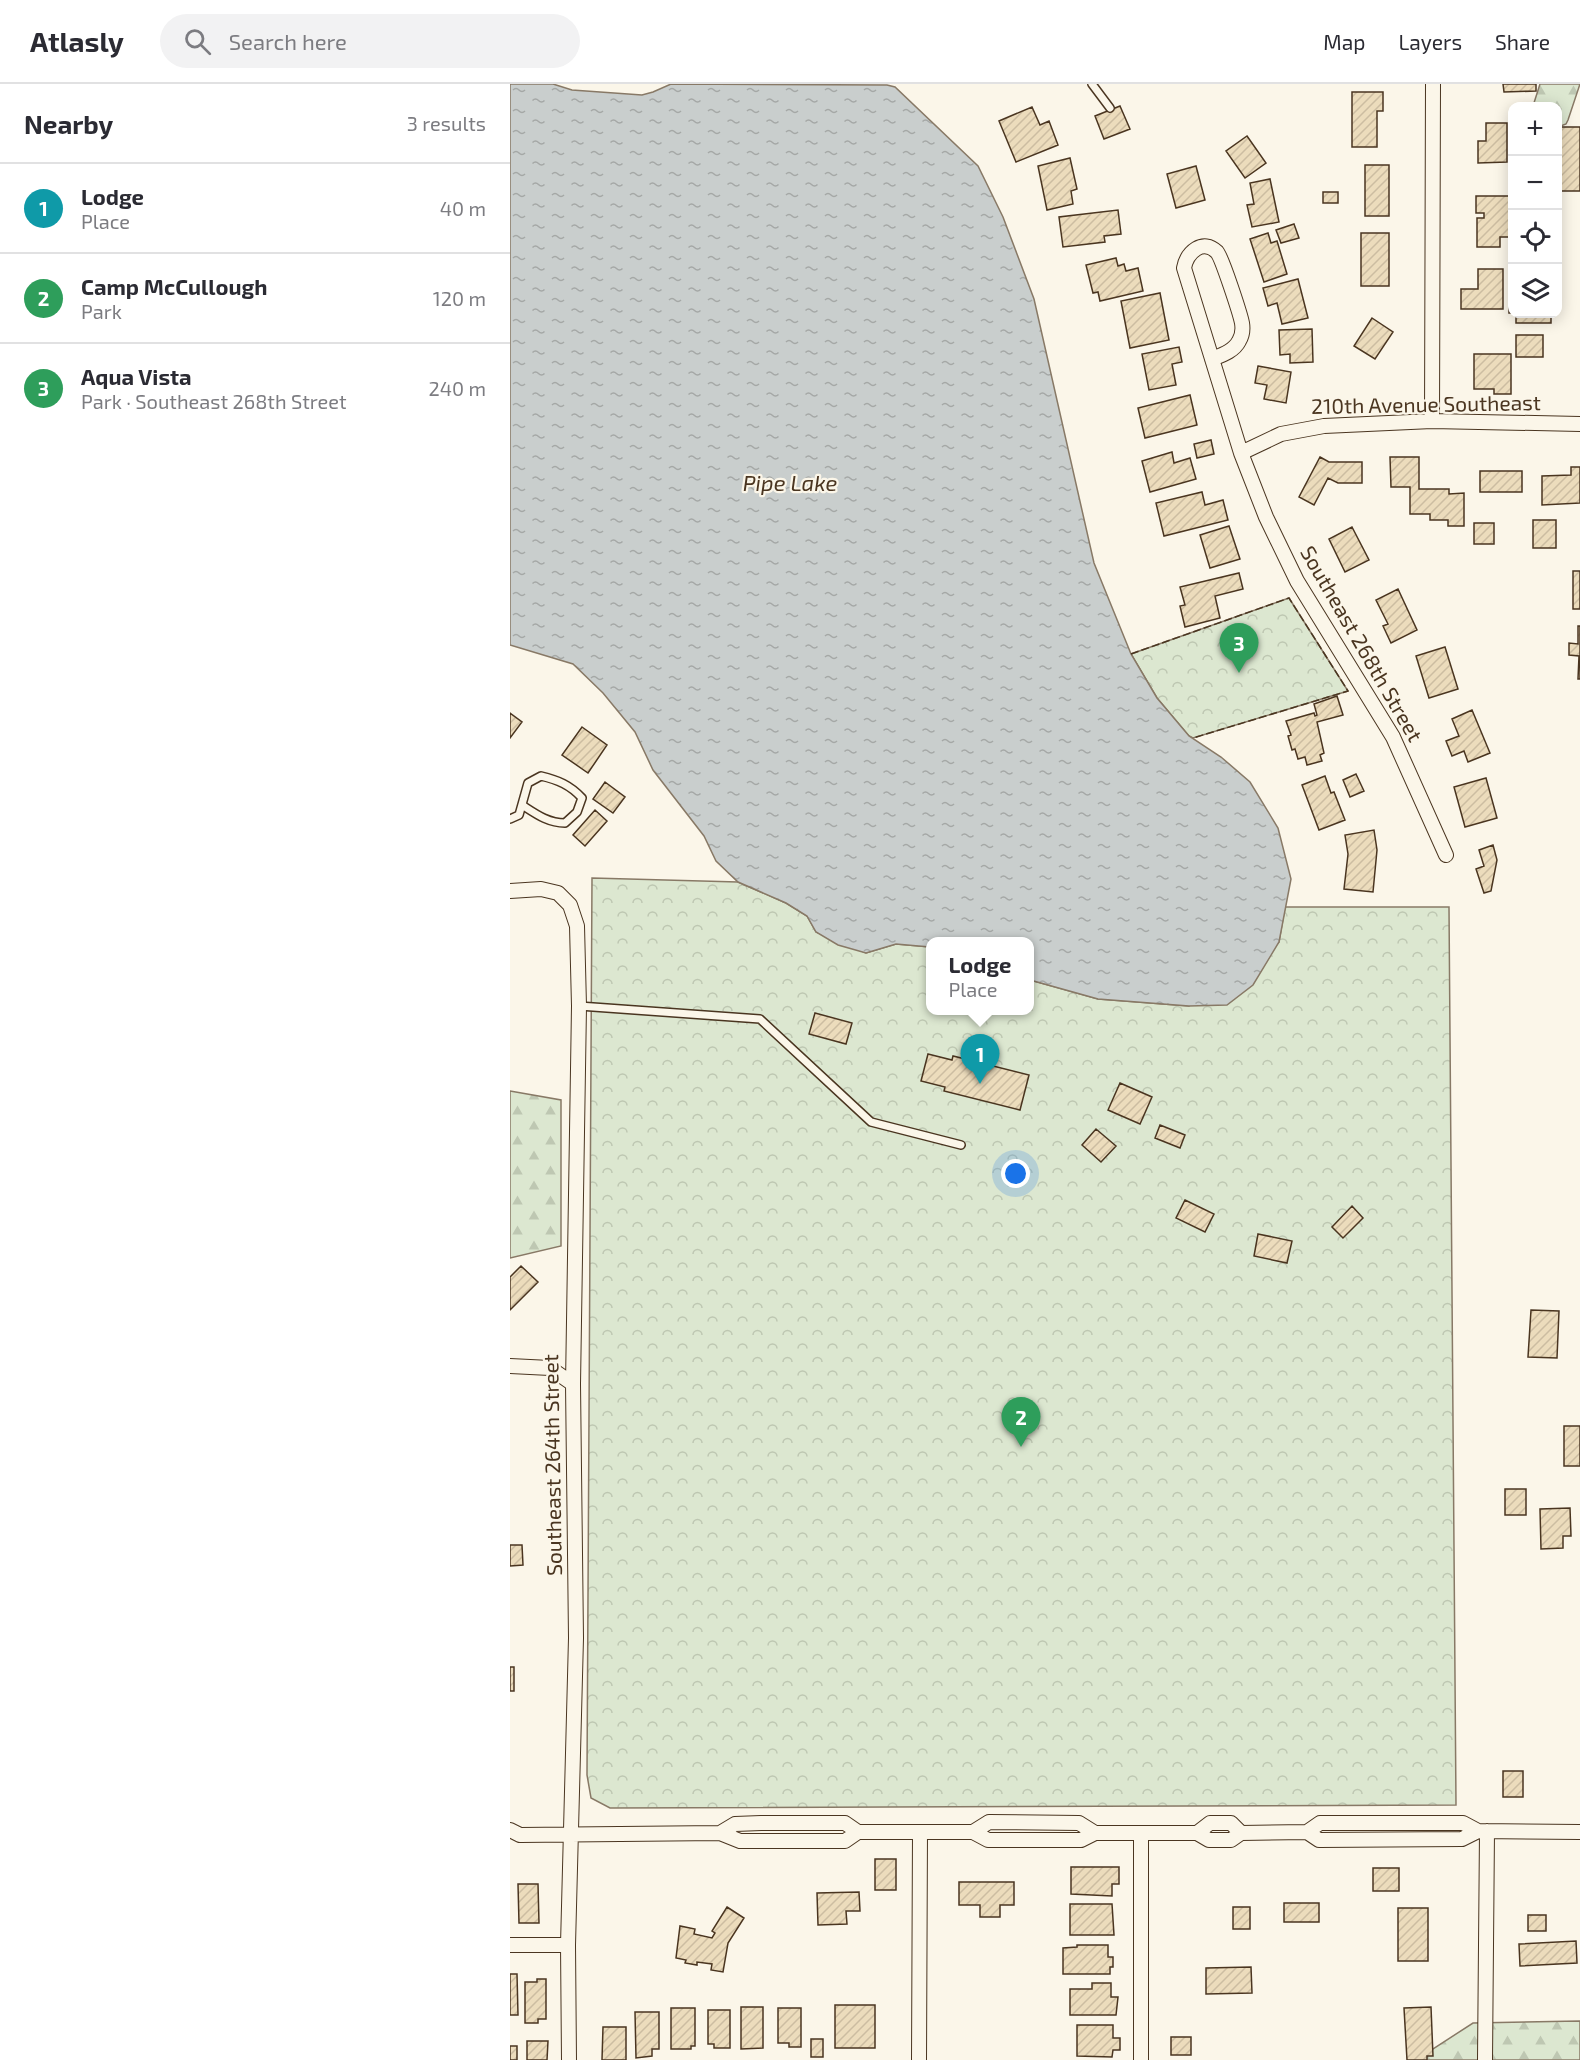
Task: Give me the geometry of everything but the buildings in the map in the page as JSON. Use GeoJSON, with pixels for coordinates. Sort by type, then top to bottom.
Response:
{"type":"FeatureCollection","features":[{"type":"Feature","properties":{"kind":"street"},"geometry":{"type":"LineString","coordinates":[[1432,84],[1432,421]]}},
{"type":"Feature","properties":{"kind":"street","name":"Southeast 268th Street"},"geometry":{"type":"LineString","coordinates":[[1212,359],[1237,345],[1241,337],[1242,323],[1220,256],[1209,247],[1199,247],[1187,255],[1184,268],[1212,359],[1241,453],[1266,517],[1297,581],[1393,737],[1446,855]]}},
{"type":"Feature","properties":{"kind":"street","name":"210th Avenue Southeast"},"geometry":{"type":"LineString","coordinates":[[1241,453],[1281,434],[1303,429],[1432,421],[1580,423]]}},
{"type":"Feature","properties":{"kind":"street","name":"Southeast 264th Street"},"geometry":{"type":"LineString","coordinates":[[510,891],[542,890],[558,893],[574,911],[577,926],[579,1006],[573,1384],[576,1638],[568,1945],[569,2060]]}},
{"type":"Feature","properties":{"kind":"street"},"geometry":{"type":"LineString","coordinates":[[510,1366],[550,1368],[573,1384]]}},
{"type":"Feature","properties":{"kind":"street"},"geometry":{"type":"LineString","coordinates":[[513,1836],[720,1833],[735,1824],[761,1823],[845,1823],[858,1832],[973,1832],[989,1822],[1078,1823],[1095,1833],[1197,1833],[1210,1823],[1230,1823],[1241,1833],[1307,1832],[1320,1822],[1463,1823],[1483,1831],[1580,1832]]}},
{"type":"Feature","properties":{"kind":"street"},"geometry":{"type":"LineString","coordinates":[[1483,1831],[1485,2060]]}},
{"type":"Feature","properties":{"kind":"street"},"geometry":{"type":"LineString","coordinates":[[919,2060],[920,1832]]}},
{"type":"Feature","properties":{"kind":"street"},"geometry":{"type":"LineString","coordinates":[[1140,1833],[1141,2060]]}},
{"type":"Feature","properties":{"kind":"street"},"geometry":{"type":"LineString","coordinates":[[510,1946],[568,1945]]}},
{"type":"Feature","properties":{"kind":"lane"},"geometry":{"type":"LineString","coordinates":[[1092,84],[1110,108]]}},
{"type":"Feature","properties":{"kind":"lane"},"geometry":{"type":"LineString","coordinates":[[510,819],[519,815],[528,783],[541,776],[559,781],[574,789],[582,798],[577,812],[565,823],[543,819],[522,805]]}},
{"type":"Feature","properties":{"kind":"lane"},"geometry":{"type":"LineString","coordinates":[[579,1006],[760,1018],[871,1122],[961,1145]]}},
{"type":"Feature","properties":{"kind":"green space"},"geometry":{"type":"Polygon","coordinates":[[[1540,84],[1580,84],[1566,124],[1562,126],[1562,102],[1534,102],[1540,84]]]}},
{"type":"Feature","properties":{"kind":"green space"},"geometry":{"type":"Polygon","coordinates":[[[1289,598],[1348,691],[1193,738],[1189,736],[1157,698],[1131,654],[1289,598]]]}},
{"type":"Feature","properties":{"kind":"green space"},"geometry":{"type":"Polygon","coordinates":[[[592,878],[738,882],[786,903],[807,916],[816,932],[866,953],[896,944],[926,947],[926,1015],[1034,1015],[1034,981],[1098,999],[1189,1006],[1279,942],[1285,907],[1449,907],[1456,1805],[610,1808],[591,1798],[587,1775],[592,878]]]}},
{"type":"Feature","properties":{"kind":"green space"},"geometry":{"type":"Polygon","coordinates":[[[510,1091],[561,1100],[561,1246],[510,1258],[510,1091]]]}},
{"type":"Feature","properties":{"kind":"green space"},"geometry":{"type":"Polygon","coordinates":[[[1580,2021],[1580,2060],[1416,2060],[1473,2023],[1580,2021]]]}},
{"type":"Feature","properties":{"kind":"water","name":"Pipe Lake"},"geometry":{"type":"Polygon","coordinates":[[[510,84],[553,84],[572,90],[642,95],[671,84],[887,85],[895,87],[978,166],[1003,217],[1034,299],[1094,563],[1131,654],[1157,698],[1189,736],[1221,757],[1250,782],[1278,828],[1291,879],[1279,942],[1253,985],[1227,1005],[1189,1006],[1098,999],[1034,981],[1034,937],[926,937],[926,947],[896,944],[866,953],[838,945],[816,932],[807,916],[786,903],[738,882],[716,861],[704,836],[653,770],[635,732],[603,693],[573,664],[510,645],[510,84]]]}},
{"type":"Feature","properties":{"kind":"fence"},"geometry":{"type":"LineString","coordinates":[[1131,654],[1289,598],[1348,691],[1193,738]]}},
{"type":"Feature","properties":{"kind":"place","name":"Aqua Vista"},"geometry":{"type":"Point","coordinates":[1239,673]}},
{"type":"Feature","properties":{"kind":"place","name":"Lodge"},"geometry":{"type":"Point","coordinates":[980,1084]}},
{"type":"Feature","properties":{"kind":"place","name":"Camp McCullough"},"geometry":{"type":"Point","coordinates":[1021,1447]}}]}
